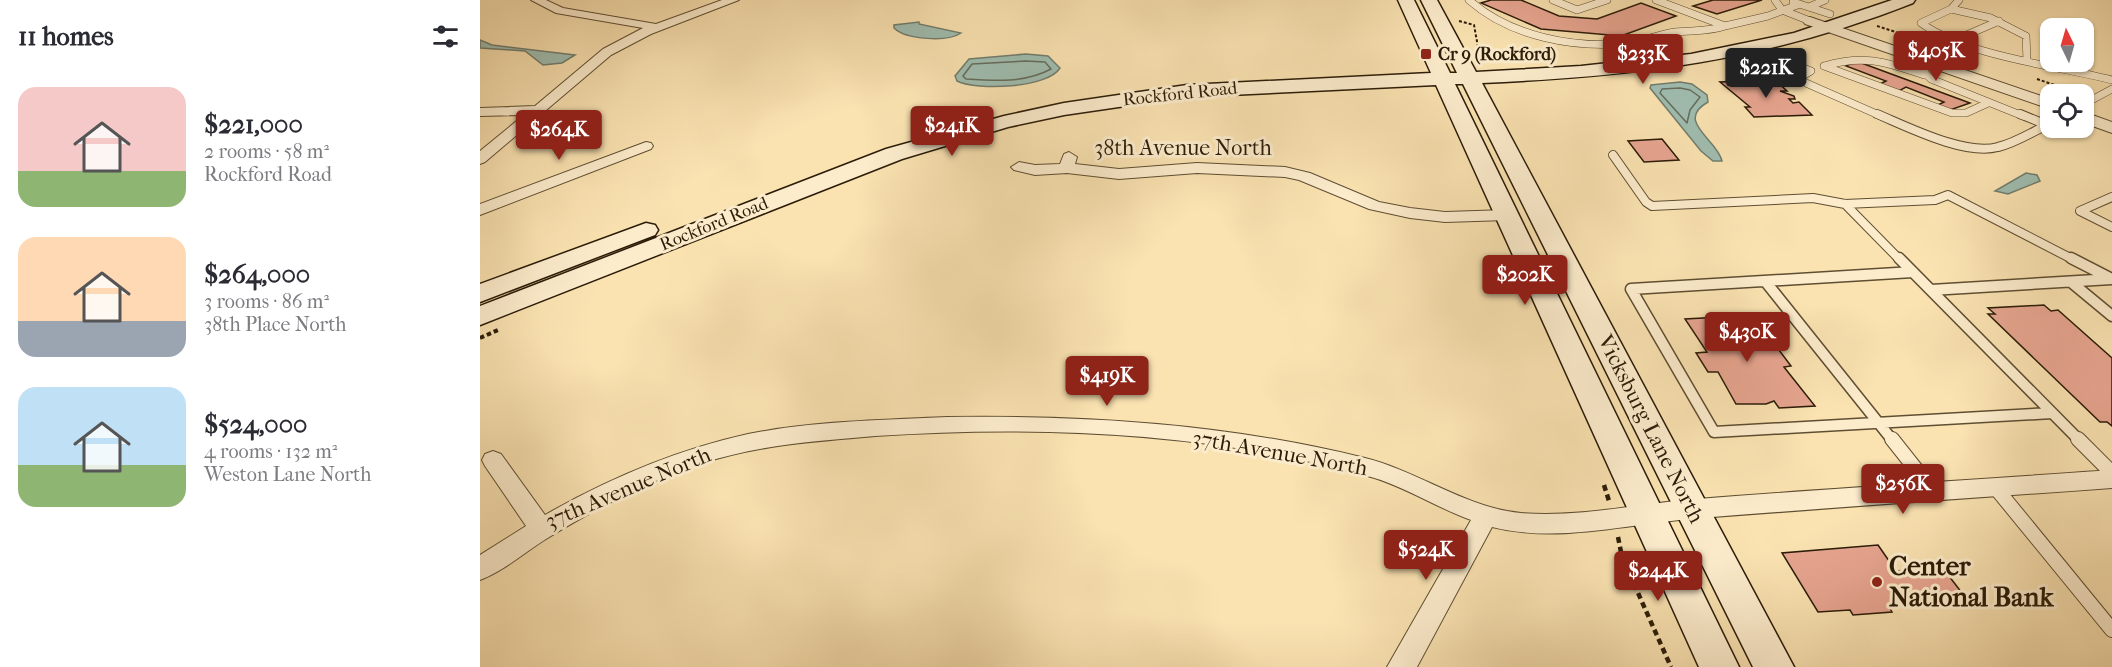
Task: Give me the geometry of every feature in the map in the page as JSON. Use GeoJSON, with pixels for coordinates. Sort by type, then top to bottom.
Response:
{"type":"FeatureCollection","features":[{"type":"Feature","properties":{"kind":"main road","name":"Vicksburg Lane North"},"geometry":{"type":"LineString","coordinates":[[1407,0],[1453,72],[1692,508],[1774,667]]}},
{"type":"Feature","properties":{"kind":"main road","name":"Vicksburg Lane North"},"geometry":{"type":"LineString","coordinates":[[1429,0],[1453,72],[1507,215],[1719,667]]}},
{"type":"Feature","properties":{"kind":"main road","name":"Rockford Road"},"geometry":{"type":"LineString","coordinates":[[480,294],[851,153],[923,129],[1040,99],[1159,80],[1453,72],[1596,72],[1679,62],[1757,49],[1829,14],[1865,0]]}},
{"type":"Feature","properties":{"kind":"main road","name":"Rockford Road"},"geometry":{"type":"LineString","coordinates":[[480,316],[825,179],[894,154],[1004,122],[1113,100],[1187,91],[1620,59],[1737,39],[1810,14],[1829,14],[1851,22],[1907,0]]}},
{"type":"Feature","properties":{"kind":"street"},"geometry":{"type":"LineString","coordinates":[[537,0],[560,11],[607,16],[656,27]]}},
{"type":"Feature","properties":{"kind":"street"},"geometry":{"type":"LineString","coordinates":[[480,159],[607,52],[656,27],[733,0]]}},
{"type":"Feature","properties":{"kind":"street"},"geometry":{"type":"LineString","coordinates":[[1829,14],[1928,69],[2040,101]]}},
{"type":"Feature","properties":{"kind":"street"},"geometry":{"type":"LineString","coordinates":[[1851,22],[2040,87]]}},
{"type":"Feature","properties":{"kind":"street"},"geometry":{"type":"LineString","coordinates":[[2094,109],[2112,113]]}},
{"type":"Feature","properties":{"kind":"street"},"geometry":{"type":"LineString","coordinates":[[480,112],[537,110]]}},
{"type":"Feature","properties":{"kind":"street"},"geometry":{"type":"LineString","coordinates":[[2094,114],[2112,128]]}},
{"type":"Feature","properties":{"kind":"street"},"geometry":{"type":"LineString","coordinates":[[480,210],[646,146]]}},
{"type":"Feature","properties":{"kind":"street","name":"38th Avenue North"},"geometry":{"type":"LineString","coordinates":[[1019,167],[1035,170],[1068,163],[1119,174],[1197,168],[1285,172],[1304,176],[1375,206],[1410,213],[1457,217],[1507,215]]}},
{"type":"Feature","properties":{"kind":"street","name":"37th Avenue North"},"geometry":{"type":"LineString","coordinates":[[493,460],[541,530],[566,515],[679,463],[773,437],[828,431],[1019,422],[1177,434],[1236,441],[1295,452],[1393,475],[1486,516],[1518,523],[1558,523],[1692,508],[2112,479]]}},
{"type":"Feature","properties":{"kind":"street"},"geometry":{"type":"LineString","coordinates":[[1401,667],[1417,644],[1486,516]]}},
{"type":"Feature","properties":{"kind":"street"},"geometry":{"type":"LineString","coordinates":[[480,569],[541,530]]}},
{"type":"Feature","properties":{"kind":"lane"},"geometry":{"type":"LineString","coordinates":[[1469,0],[1489,16],[1526,32],[1555,39],[1629,43],[1668,33],[1710,31],[1768,16],[1800,4]]}},
{"type":"Feature","properties":{"kind":"lane"},"geometry":{"type":"LineString","coordinates":[[1553,0],[1577,10],[1607,0]]}},
{"type":"Feature","properties":{"kind":"lane"},"geometry":{"type":"LineString","coordinates":[[1657,0],[1725,26]]}},
{"type":"Feature","properties":{"kind":"lane"},"geometry":{"type":"LineString","coordinates":[[1775,0],[1782,10],[1810,14]]}},
{"type":"Feature","properties":{"kind":"lane"},"geometry":{"type":"LineString","coordinates":[[1789,0],[1800,4],[1810,14]]}},
{"type":"Feature","properties":{"kind":"lane"},"geometry":{"type":"LineString","coordinates":[[1959,0],[1952,9],[1921,23],[1926,29],[1955,40],[2112,80]]}},
{"type":"Feature","properties":{"kind":"lane"},"geometry":{"type":"LineString","coordinates":[[1952,9],[1999,21],[2026,36],[2027,60]]}},
{"type":"Feature","properties":{"kind":"lane"},"geometry":{"type":"LineString","coordinates":[[1955,40],[1999,21]]}},
{"type":"Feature","properties":{"kind":"lane"},"geometry":{"type":"LineString","coordinates":[[1757,49],[1811,71]]}},
{"type":"Feature","properties":{"kind":"lane"},"geometry":{"type":"LineString","coordinates":[[2040,121],[1988,103],[1928,69],[1868,57],[1849,58],[1811,71],[1799,78],[1806,83],[1923,131],[1978,149],[1996,148],[2040,128]]}},
{"type":"Feature","properties":{"kind":"lane"},"geometry":{"type":"LineString","coordinates":[[1824,66],[1952,113],[1966,114],[1988,103]]}},
{"type":"Feature","properties":{"kind":"lane"},"geometry":{"type":"LineString","coordinates":[[2094,101],[2112,89]]}},
{"type":"Feature","properties":{"kind":"lane"},"geometry":{"type":"LineString","coordinates":[[1613,155],[1646,202],[1652,206],[1813,198],[1845,204],[1935,200],[1948,195],[2112,279]]}},
{"type":"Feature","properties":{"kind":"lane"},"geometry":{"type":"LineString","coordinates":[[2112,197],[2080,211],[2112,227]]}},
{"type":"Feature","properties":{"kind":"lane"},"geometry":{"type":"LineString","coordinates":[[1845,204],[2112,473]]}},
{"type":"Feature","properties":{"kind":"lane"},"geometry":{"type":"LineString","coordinates":[[1913,272],[1631,289],[1714,432],[2052,412]]}},
{"type":"Feature","properties":{"kind":"lane"},"geometry":{"type":"LineString","coordinates":[[1930,290],[2112,279]]}},
{"type":"Feature","properties":{"kind":"lane"},"geometry":{"type":"LineString","coordinates":[[1765,281],[1934,492]]}},
{"type":"Feature","properties":{"kind":"lane"},"geometry":{"type":"LineString","coordinates":[[2071,282],[2112,316]]}},
{"type":"Feature","properties":{"kind":"lane"},"geometry":{"type":"LineString","coordinates":[[1995,487],[2112,630]]}},
{"type":"Feature","properties":{"kind":"path"},"geometry":{"type":"LineString","coordinates":[[480,338],[500,329]]}},
{"type":"Feature","properties":{"kind":"water"},"geometry":{"type":"Polygon","coordinates":[[[919,22],[919,24],[961,33],[937,39],[908,35],[894,28],[894,25],[919,22]]]}},
{"type":"Feature","properties":{"kind":"water"},"geometry":{"type":"Polygon","coordinates":[[[480,40],[492,45],[575,55],[562,63],[543,65],[525,51],[480,48],[480,40]]]}},
{"type":"Feature","properties":{"kind":"water"},"geometry":{"type":"Polygon","coordinates":[[[1026,54],[1048,56],[1060,68],[1053,75],[1042,80],[1012,86],[967,84],[957,81],[955,76],[969,59],[1026,54]]]}},
{"type":"Feature","properties":{"kind":"water"},"geometry":{"type":"Polygon","coordinates":[[[1680,82],[1692,84],[1707,95],[1708,102],[1699,109],[1695,116],[1696,123],[1719,153],[1722,161],[1713,161],[1701,151],[1650,88],[1651,85],[1680,82]]]}},
{"type":"Feature","properties":{"kind":"water"},"geometry":{"type":"Polygon","coordinates":[[[2026,173],[2037,175],[2040,181],[2008,194],[1995,191],[2026,173]]]}},
{"type":"Feature","properties":{"kind":"building"},"geometry":{"type":"Polygon","coordinates":[[[1491,0],[1521,0],[1559,16],[1597,19],[1641,3],[1676,16],[1621,36],[1541,29],[1481,3],[1491,0]]]}},
{"type":"Feature","properties":{"kind":"building"},"geometry":{"type":"Polygon","coordinates":[[[1713,0],[1762,0],[1717,14],[1693,6],[1713,0]]]}},
{"type":"Feature","properties":{"kind":"building"},"geometry":{"type":"Polygon","coordinates":[[[1856,61],[1970,103],[1950,110],[1938,105],[1944,102],[1906,87],[1897,92],[1878,85],[1886,81],[1846,66],[1856,61]]]}},
{"type":"Feature","properties":{"kind":"building"},"geometry":{"type":"Polygon","coordinates":[[[1775,80],[1787,91],[1780,91],[1794,96],[1795,99],[1789,99],[1793,103],[1799,102],[1812,115],[1754,117],[1745,107],[1750,107],[1720,82],[1775,80]]]}},
{"type":"Feature","properties":{"kind":"building"},"geometry":{"type":"Polygon","coordinates":[[[1662,139],[1679,160],[1644,162],[1628,141],[1662,139]]]}},
{"type":"Feature","properties":{"kind":"building"},"geometry":{"type":"Polygon","coordinates":[[[2044,305],[2051,311],[2058,310],[2112,358],[2112,426],[2107,422],[2100,422],[1988,314],[1995,314],[1988,308],[2044,305]]]}},
{"type":"Feature","properties":{"kind":"building"},"geometry":{"type":"Polygon","coordinates":[[[1741,316],[1757,338],[1770,338],[1791,366],[1784,367],[1815,406],[1779,408],[1774,401],[1766,404],[1736,404],[1718,372],[1708,372],[1696,353],[1707,352],[1685,319],[1741,316]]]}},
{"type":"Feature","properties":{"kind":"building","name":"Center National Bank"},"geometry":{"type":"Polygon","coordinates":[[[1878,545],[1896,571],[1942,567],[1962,593],[1913,598],[1916,603],[1888,605],[1892,612],[1853,615],[1850,610],[1818,612],[1782,553],[1878,545]]]}},
{"type":"Feature","properties":{"kind":"place","name":"Cr 9 (Rockford)"},"geometry":{"type":"Point","coordinates":[1426,54]}},
{"type":"Feature","properties":{"kind":"place","name":"Center National Bank"},"geometry":{"type":"Point","coordinates":[1877,582]}}]}
